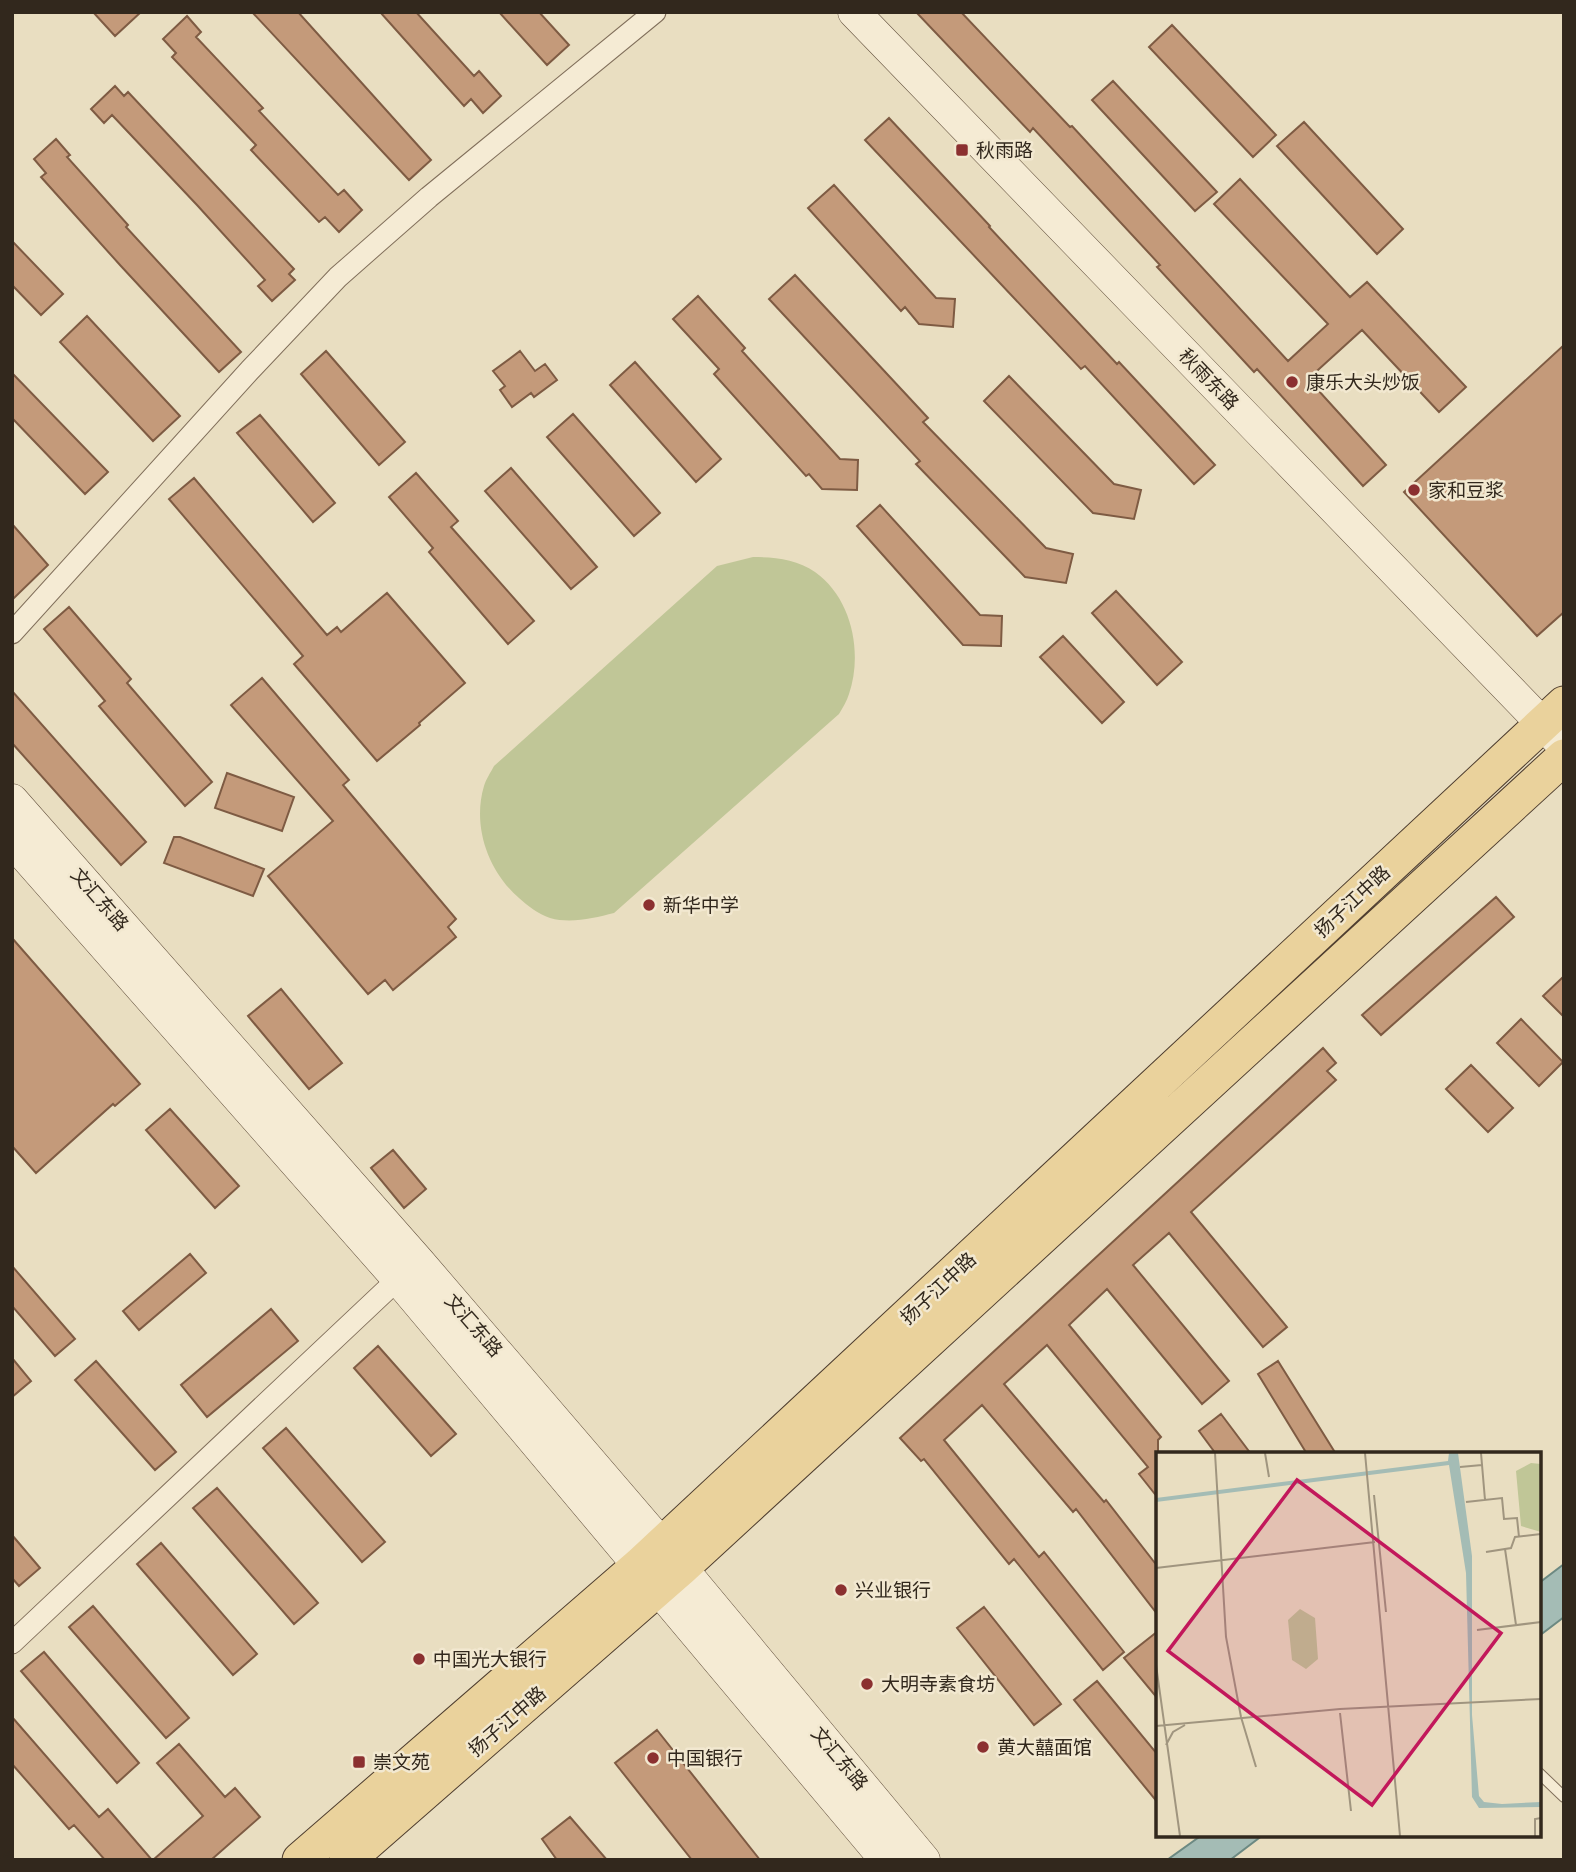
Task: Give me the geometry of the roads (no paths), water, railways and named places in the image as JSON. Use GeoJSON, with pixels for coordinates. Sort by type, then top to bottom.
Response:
{"type":"FeatureCollection","features":[{"type":"Feature","properties":{"kind":"main road","name":"秋雨东路"},"geometry":{"type":"LineString","coordinates":[[854,12],[1557,724]]}},
{"type":"Feature","properties":{"kind":"main road","name":"扬子江中路"},"geometry":{"type":"LineString","coordinates":[[347,1860],[1557,724]]}},
{"type":"Feature","properties":{"kind":"main road","name":"扬子江中路"},"geometry":{"type":"LineString","coordinates":[[300,1860],[661,1567],[1564,757]]}},
{"type":"Feature","properties":{"kind":"main road","name":"文汇东路"},"geometry":{"type":"LineString","coordinates":[[12,800],[410,1251],[661,1567],[886,1860]]}},
{"type":"Feature","properties":{"kind":"main road","name":"文汇东路"},"geometry":{"type":"LineString","coordinates":[[12,841],[398,1279],[924,1860]]}},
{"type":"Feature","properties":{"kind":"street"},"geometry":{"type":"LineString","coordinates":[[12,633],[338,277],[429,197],[655,12]]}},
{"type":"Feature","properties":{"kind":"street"},"geometry":{"type":"LineString","coordinates":[[12,1643],[398,1279]]}},
{"type":"Feature","properties":{"kind":"lane"},"geometry":{"type":"LineString","coordinates":[[1541,1775],[1564,1797]]}},
{"type":"Feature","properties":{"kind":"water"},"geometry":{"type":"Polygon","coordinates":[[[1564,1564],[1564,1617],[1541,1634],[1541,1581],[1564,1564]]]}},
{"type":"Feature","properties":{"kind":"water"},"geometry":{"type":"Polygon","coordinates":[[[1199,1837],[1260,1837],[1230,1860],[1167,1860],[1199,1837]]]}},
{"type":"Feature","properties":{"kind":"place","name":"秋雨路"},"geometry":{"type":"Point","coordinates":[962,150]}},
{"type":"Feature","properties":{"kind":"place","name":"康乐大头炒饭"},"geometry":{"type":"Point","coordinates":[1292,382]}},
{"type":"Feature","properties":{"kind":"place","name":"家和豆浆"},"geometry":{"type":"Point","coordinates":[1414,490]}},
{"type":"Feature","properties":{"kind":"place","name":"新华中学"},"geometry":{"type":"Point","coordinates":[649,905]}},
{"type":"Feature","properties":{"kind":"place","name":"兴业银行"},"geometry":{"type":"Point","coordinates":[841,1590]}},
{"type":"Feature","properties":{"kind":"place","name":"中国光大银行"},"geometry":{"type":"Point","coordinates":[419,1659]}},
{"type":"Feature","properties":{"kind":"place","name":"大明寺素食坊"},"geometry":{"type":"Point","coordinates":[867,1684]}},
{"type":"Feature","properties":{"kind":"place","name":"黄大囍面馆"},"geometry":{"type":"Point","coordinates":[983,1747]}},
{"type":"Feature","properties":{"kind":"place","name":"中国银行"},"geometry":{"type":"Point","coordinates":[653,1758]}},
{"type":"Feature","properties":{"kind":"place","name":"崇文苑"},"geometry":{"type":"Point","coordinates":[359,1762]}}]}
